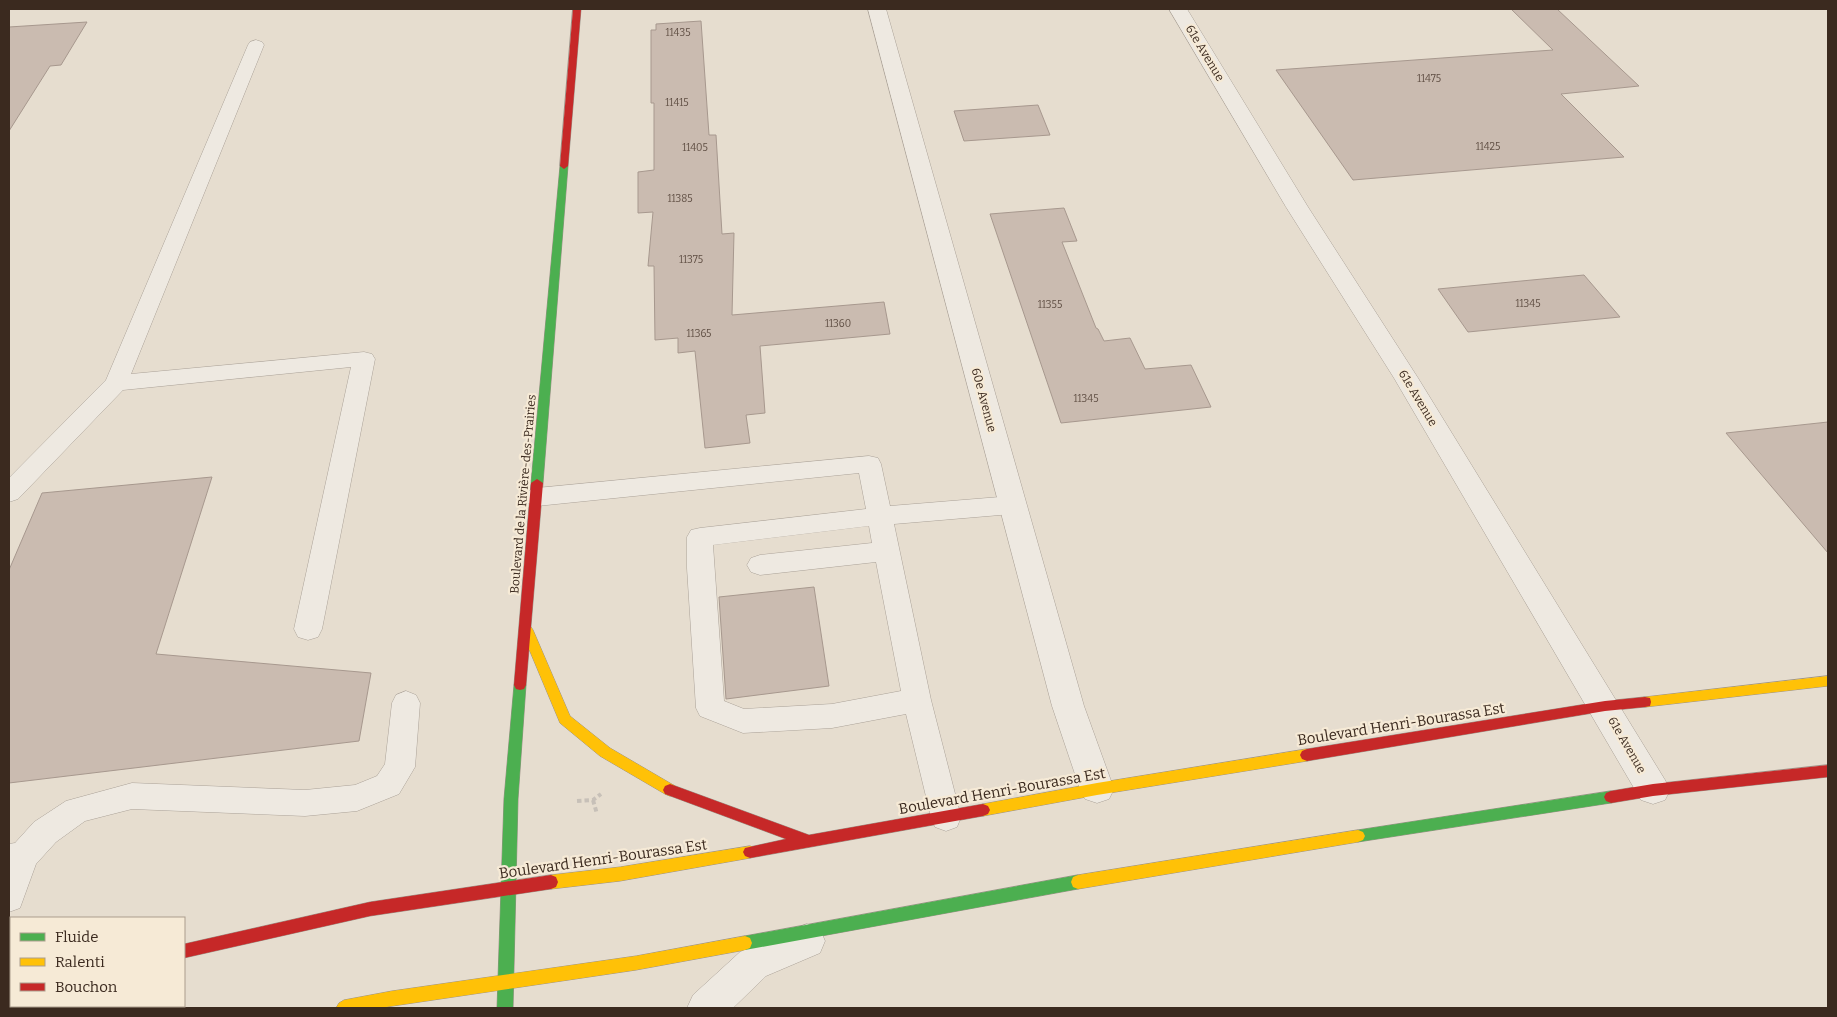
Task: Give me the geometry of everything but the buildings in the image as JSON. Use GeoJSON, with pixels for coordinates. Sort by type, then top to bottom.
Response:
{"type":"FeatureCollection","features":[{"type":"Feature","properties":{"kind":"main road","name":"Boulevard de la Rivière-des-Prairies"},"geometry":{"type":"LineString","coordinates":[[505,1008],[510,888],[511,799],[577,9]]}},
{"type":"Feature","properties":{"kind":"main road"},"geometry":{"type":"LineString","coordinates":[[526,627],[565,719],[606,752],[666,788],[811,842]]}},
{"type":"Feature","properties":{"kind":"main road","name":"Boulevard Henri-Bourassa Est"},"geometry":{"type":"LineString","coordinates":[[185,950],[370,909],[620,874],[811,842],[1097,789],[1605,706],[1828,681]]}},
{"type":"Feature","properties":{"kind":"main road"},"geometry":{"type":"LineString","coordinates":[[344,1008],[392,998],[636,963],[1132,872],[1653,790],[1828,771]]}},
{"type":"Feature","properties":{"kind":"street","name":"60e Avenue"},"geometry":{"type":"LineString","coordinates":[[877,9],[1068,706],[1097,789]]}},
{"type":"Feature","properties":{"kind":"street","name":"61e Avenue"},"geometry":{"type":"LineString","coordinates":[[1178,9],[1297,207],[1406,378],[1549,617],[1605,706],[1653,790]]}},
{"type":"Feature","properties":{"kind":"street"},"geometry":{"type":"LineString","coordinates":[[706,1008],[753,964],[846,924]]}},
{"type":"Feature","properties":{"kind":"lane"},"geometry":{"type":"LineString","coordinates":[[9,493],[116,383],[256,45]]}},
{"type":"Feature","properties":{"kind":"lane"},"geometry":{"type":"LineString","coordinates":[[116,383],[364,359],[308,629]]}},
{"type":"Feature","properties":{"kind":"lane"},"geometry":{"type":"LineString","coordinates":[[537,497],[869,464],[917,700],[946,817]]}},
{"type":"Feature","properties":{"kind":"lane"},"geometry":{"type":"LineString","coordinates":[[917,700],[832,716],[742,721],[710,708],[700,568],[700,537],[880,516],[1012,505]]}},
{"type":"Feature","properties":{"kind":"lane"},"geometry":{"type":"LineString","coordinates":[[760,565],[888,551]]}},
{"type":"Feature","properties":{"kind":"lane"},"geometry":{"type":"LineString","coordinates":[[9,896],[16,857],[44,832],[77,810],[132,796],[305,803],[357,798],[388,784],[400,767],[406,703]]}},
{"type":"Feature","properties":{"kind":"path"},"geometry":{"type":"LineString","coordinates":[[577,801],[593,800],[600,794]]}},
{"type":"Feature","properties":{"kind":"path"},"geometry":{"type":"LineString","coordinates":[[593,800],[597,814]]}},
{"type":"Feature","properties":{"kind":"traffic: fast"},"geometry":{"type":"LineString","coordinates":[[537,483],[564,166]]}},
{"type":"Feature","properties":{"kind":"traffic: fast"},"geometry":{"type":"LineString","coordinates":[[505,1008],[511,799],[520,685]]}},
{"type":"Feature","properties":{"kind":"traffic: fast"},"geometry":{"type":"LineString","coordinates":[[1358,836],[1611,797]]}},
{"type":"Feature","properties":{"kind":"traffic: fast"},"geometry":{"type":"LineString","coordinates":[[745,943],[1078,882]]}},
{"type":"Feature","properties":{"kind":"traffic: slow"},"geometry":{"type":"LineString","coordinates":[[527,630],[565,719],[605,752],[670,790]]}},
{"type":"Feature","properties":{"kind":"traffic: slow"},"geometry":{"type":"LineString","coordinates":[[1645,702],[1828,681]]}},
{"type":"Feature","properties":{"kind":"traffic: slow"},"geometry":{"type":"LineString","coordinates":[[983,810],[1097,789],[1307,755]]}},
{"type":"Feature","properties":{"kind":"traffic: slow"},"geometry":{"type":"LineString","coordinates":[[1078,882],[1358,836]]}},
{"type":"Feature","properties":{"kind":"traffic: slow"},"geometry":{"type":"LineString","coordinates":[[551,882],[620,874],[750,852]]}},
{"type":"Feature","properties":{"kind":"traffic: slow"},"geometry":{"type":"LineString","coordinates":[[344,1008],[392,998],[636,963],[745,943]]}},
{"type":"Feature","properties":{"kind":"traffic: jam"},"geometry":{"type":"LineString","coordinates":[[564,166],[577,9]]}},
{"type":"Feature","properties":{"kind":"traffic: jam"},"geometry":{"type":"LineString","coordinates":[[520,685],[537,483]]}},
{"type":"Feature","properties":{"kind":"traffic: jam"},"geometry":{"type":"LineString","coordinates":[[1307,755],[1605,706],[1645,702]]}},
{"type":"Feature","properties":{"kind":"traffic: jam"},"geometry":{"type":"LineString","coordinates":[[1611,797],[1653,790],[1828,771]]}},
{"type":"Feature","properties":{"kind":"traffic: jam"},"geometry":{"type":"LineString","coordinates":[[670,790],[811,842]]}},
{"type":"Feature","properties":{"kind":"traffic: jam"},"geometry":{"type":"LineString","coordinates":[[750,852],[983,810]]}},
{"type":"Feature","properties":{"kind":"traffic: jam"},"geometry":{"type":"LineString","coordinates":[[185,951],[370,909],[551,882]]}}]}
